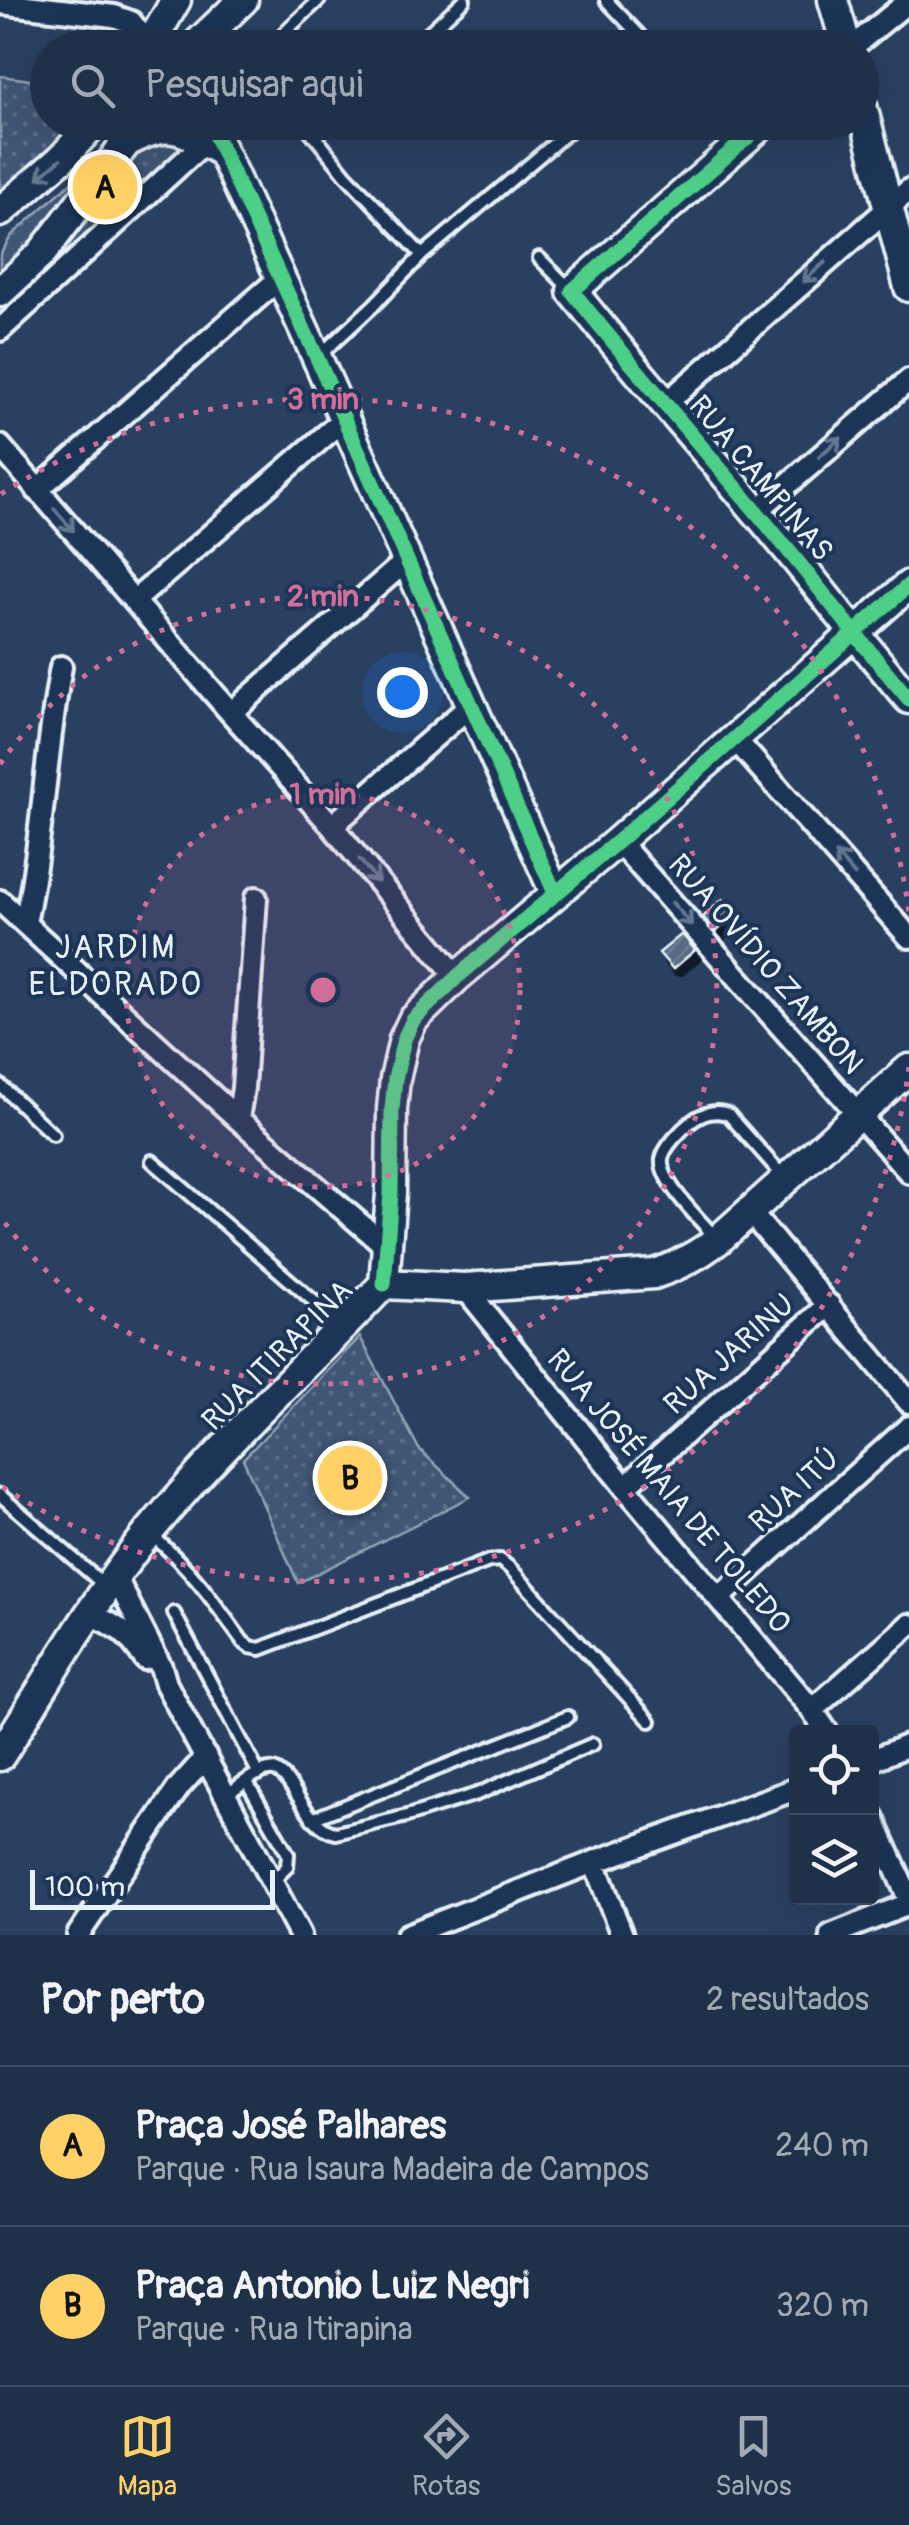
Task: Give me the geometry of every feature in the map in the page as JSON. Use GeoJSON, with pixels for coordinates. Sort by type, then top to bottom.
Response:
{"type":"FeatureCollection","features":[{"type":"Feature","properties":{"kind":"street"},"geometry":{"type":"LineString","coordinates":[[158,30],[176,0]]}},
{"type":"Feature","properties":{"kind":"street"},"geometry":{"type":"LineString","coordinates":[[211,30],[243,0]]}},
{"type":"Feature","properties":{"kind":"street"},"geometry":{"type":"LineString","coordinates":[[833,0],[843,30]]}},
{"type":"Feature","properties":{"kind":"street"},"geometry":{"type":"LineString","coordinates":[[872,30],[909,2]]}},
{"type":"Feature","properties":{"kind":"street"},"geometry":{"type":"LineString","coordinates":[[0,3],[114,16],[131,22],[137,30]]}},
{"type":"Feature","properties":{"kind":"street"},"geometry":{"type":"LineString","coordinates":[[0,212],[78,140]]}},
{"type":"Feature","properties":{"kind":"street"},"geometry":{"type":"LineString","coordinates":[[0,292],[41,254],[129,140]]}},
{"type":"Feature","properties":{"kind":"street"},"geometry":{"type":"LineString","coordinates":[[0,330],[211,140]]}},
{"type":"Feature","properties":{"kind":"street"},"geometry":{"type":"LineString","coordinates":[[212,140],[317,358],[555,893]]}},
{"type":"Feature","properties":{"kind":"street"},"geometry":{"type":"LineString","coordinates":[[572,291],[744,140]]}},
{"type":"Feature","properties":{"kind":"street"},"geometry":{"type":"LineString","coordinates":[[875,140],[898,199],[909,288]]}},
{"type":"Feature","properties":{"kind":"street"},"geometry":{"type":"LineString","coordinates":[[664,405],[898,199]]}},
{"type":"Feature","properties":{"kind":"street"},"geometry":{"type":"LineString","coordinates":[[37,490],[280,278]]}},
{"type":"Feature","properties":{"kind":"street","name":"RUA CAMPINAS"},"geometry":{"type":"LineString","coordinates":[[572,291],[909,700]]}},
{"type":"Feature","properties":{"kind":"street"},"geometry":{"type":"LineString","coordinates":[[756,511],[909,380]]}},
{"type":"Feature","properties":{"kind":"street"},"geometry":{"type":"LineString","coordinates":[[134,601],[343,420]]}},
{"type":"Feature","properties":{"kind":"street"},"geometry":{"type":"LineString","coordinates":[[0,446],[332,826],[457,977]]}},
{"type":"Feature","properties":{"kind":"street"},"geometry":{"type":"LineString","coordinates":[[230,713],[406,562]]}},
{"type":"Feature","properties":{"kind":"street"},"geometry":{"type":"LineString","coordinates":[[384,1284],[392,1193],[392,1110],[398,1060],[413,1020],[457,977],[909,585]]}},
{"type":"Feature","properties":{"kind":"street"},"geometry":{"type":"LineString","coordinates":[[25,923],[61,666]]}},
{"type":"Feature","properties":{"kind":"street"},"geometry":{"type":"LineString","coordinates":[[332,826],[471,704]]}},
{"type":"Feature","properties":{"kind":"street"},"geometry":{"type":"LineString","coordinates":[[735,739],[909,937]]}},
{"type":"Feature","properties":{"kind":"street","name":"RUA OVÍDIO ZAMBON"},"geometry":{"type":"LineString","coordinates":[[618,841],[909,1172]]}},
{"type":"Feature","properties":{"kind":"street"},"geometry":{"type":"LineString","coordinates":[[238,1119],[256,898]]}},
{"type":"Feature","properties":{"kind":"street"},"geometry":{"type":"LineString","coordinates":[[0,901],[238,1119],[387,1247]]}},
{"type":"Feature","properties":{"kind":"street","name":"RUA ITIRAPINA"},"geometry":{"type":"LineString","coordinates":[[0,1756],[111,1582],[148,1532],[220,1450],[384,1284],[464,1288],[654,1274],[692,1260],[909,1070]]}},
{"type":"Feature","properties":{"kind":"street"},"geometry":{"type":"LineString","coordinates":[[750,1212],[909,1402]]}},
{"type":"Feature","properties":{"kind":"street","name":"RUA JOSÉ MAIA DE TOLEDO"},"geometry":{"type":"LineString","coordinates":[[464,1288],[822,1725]]}},
{"type":"Feature","properties":{"kind":"street","name":"RUA JARINU"},"geometry":{"type":"LineString","coordinates":[[625,1487],[829,1305]]}},
{"type":"Feature","properties":{"kind":"street","name":"RUA ITÚ"},"geometry":{"type":"LineString","coordinates":[[719,1598],[909,1427]]}},
{"type":"Feature","properties":{"kind":"street"},"geometry":{"type":"LineString","coordinates":[[111,1582],[162,1667],[166,1684],[300,1935]]}},
{"type":"Feature","properties":{"kind":"street"},"geometry":{"type":"LineString","coordinates":[[90,1614],[117,1626],[130,1637],[153,1672],[166,1684]]}},
{"type":"Feature","properties":{"kind":"street"},"geometry":{"type":"LineString","coordinates":[[812,1710],[909,1625]]}},
{"type":"Feature","properties":{"kind":"street"},"geometry":{"type":"LineString","coordinates":[[879,1757],[909,1745]]}},
{"type":"Feature","properties":{"kind":"street"},"geometry":{"type":"LineString","coordinates":[[78,1935],[179,1787],[206,1757]]}},
{"type":"Feature","properties":{"kind":"street"},"geometry":{"type":"LineString","coordinates":[[407,1935],[789,1791]]}},
{"type":"Feature","properties":{"kind":"street"},"geometry":{"type":"LineString","coordinates":[[831,1935],[909,1902],[879,1832]]}},
{"type":"Feature","properties":{"kind":"street"},"geometry":{"type":"LineString","coordinates":[[594,1862],[622,1935]]}},
{"type":"Feature","properties":{"kind":"lane"},"geometry":{"type":"LineString","coordinates":[[287,30],[319,0]]}},
{"type":"Feature","properties":{"kind":"lane"},"geometry":{"type":"LineString","coordinates":[[432,30],[464,0]]}},
{"type":"Feature","properties":{"kind":"lane"},"geometry":{"type":"LineString","coordinates":[[606,0],[635,30]]}},
{"type":"Feature","properties":{"kind":"lane"},"geometry":{"type":"LineString","coordinates":[[317,140],[422,256]]}},
{"type":"Feature","properties":{"kind":"lane"},"geometry":{"type":"LineString","coordinates":[[317,358],[422,256],[559,140]]}},
{"type":"Feature","properties":{"kind":"lane","name":"RUA CAMPINAS"},"geometry":{"type":"LineString","coordinates":[[539,258],[572,291]]}},
{"type":"Feature","properties":{"kind":"lane"},"geometry":{"type":"LineString","coordinates":[[0,1085],[53,1135]]}},
{"type":"Feature","properties":{"kind":"lane"},"geometry":{"type":"LineString","coordinates":[[718,1240],[671,1186],[661,1164],[664,1152],[692,1120],[708,1113],[729,1114],[787,1180]]}},
{"type":"Feature","properties":{"kind":"lane"},"geometry":{"type":"LineString","coordinates":[[152,1161],[344,1327]]}},
{"type":"Feature","properties":{"kind":"lane"},"geometry":{"type":"LineString","coordinates":[[0,1495],[111,1582]]}},
{"type":"Feature","properties":{"kind":"lane"},"geometry":{"type":"LineString","coordinates":[[148,1532],[196,1577],[243,1642],[260,1649],[500,1560],[650,1721]]}},
{"type":"Feature","properties":{"kind":"lane"},"geometry":{"type":"LineString","coordinates":[[174,1613],[259,1774]]}},
{"type":"Feature","properties":{"kind":"lane"},"geometry":{"type":"LineString","coordinates":[[312,1820],[568,1718]]}},
{"type":"Feature","properties":{"kind":"lane"},"geometry":{"type":"LineString","coordinates":[[226,1795],[274,1769],[282,1774],[312,1820],[327,1832],[336,1833],[477,1794],[593,1744]]}},
{"type":"Feature","properties":{"kind":"lane"},"geometry":{"type":"LineString","coordinates":[[247,1782],[288,1854],[287,1867],[272,1882]]}},
{"type":"Feature","properties":{"kind":"shaded area"},"geometry":{"type":"Polygon","coordinates":[[[0,76],[30,80],[30,140],[69,140],[0,205],[0,76]]]}},
{"type":"Feature","properties":{"kind":"shaded area"},"geometry":{"type":"Polygon","coordinates":[[[119,140],[198,140],[0,315],[0,255],[11,236],[119,140]]]}},
{"type":"Feature","properties":{"kind":"shaded area"},"geometry":{"type":"Polygon","coordinates":[[[360,1337],[419,1449],[470,1497],[298,1583],[243,1459],[360,1337]]]}},
{"type":"Feature","properties":{"kind":"building"},"geometry":{"type":"Polygon","coordinates":[[[723,899],[736,913],[716,932],[703,917],[723,899]]]}},
{"type":"Feature","properties":{"kind":"building"},"geometry":{"type":"Polygon","coordinates":[[[682,934],[695,950],[673,969],[659,953],[682,934]]]}},
{"type":"Feature","properties":{"kind":"cycle path"},"geometry":{"type":"LineString","coordinates":[[217,140],[555,893]]}},
{"type":"Feature","properties":{"kind":"cycle path"},"geometry":{"type":"LineString","coordinates":[[744,140],[572,291],[909,699]]}},
{"type":"Feature","properties":{"kind":"cycle path"},"geometry":{"type":"LineString","coordinates":[[384,1284],[395,1079],[404,1039],[413,1020],[457,977],[909,585]]}},
{"type":"Feature","properties":{"kind":"place","name":"Praça José Palhares"},"geometry":{"type":"Point","coordinates":[105,187]}},
{"type":"Feature","properties":{"kind":"place","name":"Praça Antonio Luiz Negri"},"geometry":{"type":"Point","coordinates":[350,1478]}},
{"type":"Feature","properties":{"kind":"district","name":"JARDIM ELDORADO"},"geometry":{"type":"Point","coordinates":[116,966]}}]}
